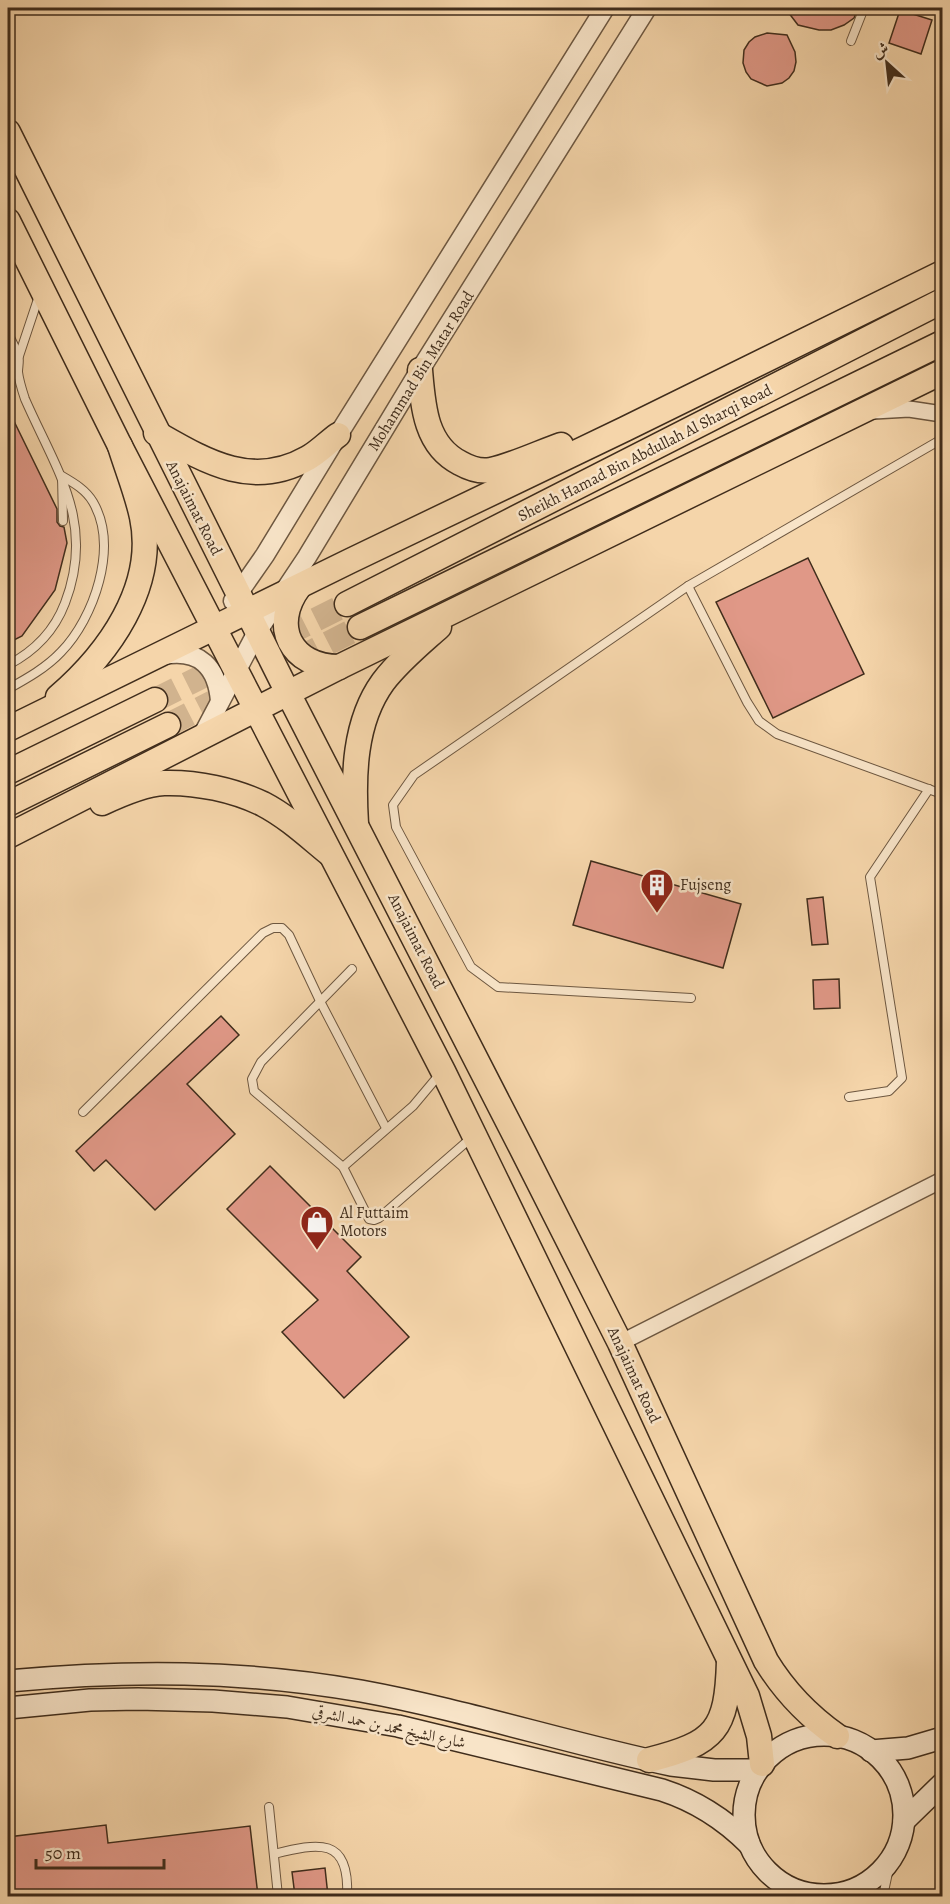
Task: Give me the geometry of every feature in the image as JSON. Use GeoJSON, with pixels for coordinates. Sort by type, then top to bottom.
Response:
{"type":"FeatureCollection","features":[{"type":"Feature","properties":{"kind":"main road","name":"Anajaimat Road"},"geometry":{"type":"LineString","coordinates":[[8,132],[156,433],[620,1343],[766,1661],[797,1704],[837,1736]]}},
{"type":"Feature","properties":{"kind":"main road"},"geometry":{"type":"LineString","coordinates":[[8,221],[120,446],[443,1071],[729,1655],[753,1709],[759,1736],[760,1767]]}},
{"type":"Feature","properties":{"kind":"main road"},"geometry":{"type":"LineString","coordinates":[[21,719],[247,613],[942,273]]}},
{"type":"Feature","properties":{"kind":"main road","name":"Sheikh Hamad Bin Abdullah Al Sharqi Road"},"geometry":{"type":"LineString","coordinates":[[347,604],[942,301]]}},
{"type":"Feature","properties":{"kind":"main road","name":"Sheikh Hamad Bin Abdullah Al Sharqi Road"},"geometry":{"type":"LineString","coordinates":[[360,627],[942,344]]}},
{"type":"Feature","properties":{"kind":"main road"},"geometry":{"type":"LineString","coordinates":[[420,370],[424,414],[434,440],[449,458],[469,468],[490,470],[591,434],[625,429]]}},
{"type":"Feature","properties":{"kind":"main road"},"geometry":{"type":"LineString","coordinates":[[10,835],[339,667],[942,372]]}},
{"type":"Feature","properties":{"kind":"main road"},"geometry":{"type":"LineString","coordinates":[[156,433],[216,465],[246,471],[268,471],[289,466],[309,458],[338,435]]}},
{"type":"Feature","properties":{"kind":"main road"},"geometry":{"type":"LineString","coordinates":[[21,719],[72,685],[94,660],[131,607],[138,582],[144,539],[142,517],[120,446]]}},
{"type":"Feature","properties":{"kind":"main road"},"geometry":{"type":"LineString","coordinates":[[290,591],[285,613],[285,627],[290,642],[298,654],[310,662],[324,667],[339,667]]}},
{"type":"Feature","properties":{"kind":"main road"},"geometry":{"type":"LineString","coordinates":[[356,824],[355,773],[363,723],[370,704],[383,682],[401,662],[458,609]]}},
{"type":"Feature","properties":{"kind":"main road"},"geometry":{"type":"LineString","coordinates":[[8,772],[155,700]]}},
{"type":"Feature","properties":{"kind":"main road"},"geometry":{"type":"LineString","coordinates":[[8,804],[168,725]]}},
{"type":"Feature","properties":{"kind":"main road"},"geometry":{"type":"LineString","coordinates":[[10,835],[56,824],[121,794],[162,783],[195,785],[221,790],[264,805],[330,854]]}},
{"type":"Feature","properties":{"kind":"main road"},"geometry":{"type":"LineString","coordinates":[[649,1760],[693,1747],[711,1732],[726,1702],[729,1655]]}},
{"type":"Feature","properties":{"kind":"main road","name":"شارع الشيخ محمد بن حمد الشرقي"},"geometry":{"type":"LineString","coordinates":[[8,1682],[81,1674],[168,1673],[225,1675],[315,1684],[405,1700],[649,1760],[692,1768],[760,1767]]}},
{"type":"Feature","properties":{"kind":"main road","name":"شارع الشيخ محمد بن حمد الشرقي"},"geometry":{"type":"LineString","coordinates":[[8,1708],[90,1700],[175,1699],[250,1703],[361,1718],[678,1795],[709,1811],[749,1844]]}},
{"type":"Feature","properties":{"kind":"main road"},"geometry":{"type":"LineString","coordinates":[[837,1736],[861,1744],[871,1751],[881,1760],[897,1782],[902,1801],[904,1821],[902,1835],[891,1859],[872,1879],[847,1892],[808,1895],[794,1890],[771,1876],[758,1862],[749,1844],[744,1823],[745,1801],[760,1767],[783,1746],[809,1737],[837,1736]]}},
{"type":"Feature","properties":{"kind":"main road"},"geometry":{"type":"LineString","coordinates":[[871,1751],[908,1748],[942,1738]]}},
{"type":"Feature","properties":{"kind":"main road"},"geometry":{"type":"LineString","coordinates":[[904,1821],[942,1784]]}},
{"type":"Feature","properties":{"kind":"street"},"geometry":{"type":"LineString","coordinates":[[201,738],[236,669],[247,613],[265,555],[605,8]]}},
{"type":"Feature","properties":{"kind":"street","name":"Mohammad Bin Matar Road"},"geometry":{"type":"LineString","coordinates":[[290,591],[420,370],[647,8]]}},
{"type":"Feature","properties":{"kind":"street"},"geometry":{"type":"LineString","coordinates":[[859,413],[909,409],[942,414]]}},
{"type":"Feature","properties":{"kind":"street"},"geometry":{"type":"LineString","coordinates":[[156,657],[182,653],[207,664],[217,679],[220,701]]}},
{"type":"Feature","properties":{"kind":"street"},"geometry":{"type":"LineString","coordinates":[[620,1343],[942,1180]]}},
{"type":"Feature","properties":{"kind":"lane"},"geometry":{"type":"LineString","coordinates":[[851,41],[864,8]]}},
{"type":"Feature","properties":{"kind":"lane"},"geometry":{"type":"LineString","coordinates":[[8,665],[30,652],[42,641],[63,609],[77,552],[75,523],[62,476],[20,385],[19,356],[41,289]]}},
{"type":"Feature","properties":{"kind":"lane"},"geometry":{"type":"LineString","coordinates":[[8,333],[19,356]]}},
{"type":"Feature","properties":{"kind":"lane"},"geometry":{"type":"LineString","coordinates":[[691,998],[498,987],[471,967],[396,827],[393,805],[414,775],[688,586],[942,439]]}},
{"type":"Feature","properties":{"kind":"lane"},"geometry":{"type":"LineString","coordinates":[[62,476],[63,521]]}},
{"type":"Feature","properties":{"kind":"lane"},"geometry":{"type":"LineString","coordinates":[[8,689],[46,665],[60,653],[76,634],[95,596],[103,552],[103,531],[99,515],[93,501],[80,487],[62,476]]}},
{"type":"Feature","properties":{"kind":"lane"},"geometry":{"type":"LineString","coordinates":[[688,586],[759,721],[777,734],[942,794]]}},
{"type":"Feature","properties":{"kind":"lane"},"geometry":{"type":"LineString","coordinates":[[849,1097],[890,1091],[902,1078],[870,877],[929,789]]}},
{"type":"Feature","properties":{"kind":"lane"},"geometry":{"type":"LineString","coordinates":[[83,1112],[263,933],[273,928],[282,928],[289,935],[321,1003],[386,1128]]}},
{"type":"Feature","properties":{"kind":"lane"},"geometry":{"type":"LineString","coordinates":[[352,969],[261,1062],[252,1079],[254,1091],[343,1167],[364,1214],[369,1220],[380,1218],[474,1135]]}},
{"type":"Feature","properties":{"kind":"lane"},"geometry":{"type":"LineString","coordinates":[[343,1167],[413,1106],[443,1071]]}},
{"type":"Feature","properties":{"kind":"lane"},"geometry":{"type":"LineString","coordinates":[[269,1807],[278,1896]]}},
{"type":"Feature","properties":{"kind":"lane"},"geometry":{"type":"LineString","coordinates":[[274,1854],[312,1845],[331,1850],[344,1863],[347,1872],[347,1896]]}},
{"type":"Feature","properties":{"kind":"lane"},"geometry":{"type":"LineString","coordinates":[[883,1896],[891,1859]]}},
{"type":"Feature","properties":{"kind":"building"},"geometry":{"type":"Polygon","coordinates":[[[785,8],[858,8],[854,18],[844,25],[831,30],[819,30],[798,25],[785,8]]]}},
{"type":"Feature","properties":{"kind":"building"},"geometry":{"type":"Polygon","coordinates":[[[900,10],[932,20],[921,54],[889,43],[900,10]]]}},
{"type":"Feature","properties":{"kind":"building"},"geometry":{"type":"Polygon","coordinates":[[[767,33],[787,35],[795,52],[796,62],[789,78],[782,83],[767,86],[751,79],[743,63],[744,50],[749,42],[767,33]]]}},
{"type":"Feature","properties":{"kind":"building"},"geometry":{"type":"Polygon","coordinates":[[[8,409],[57,509],[57,522],[64,527],[67,543],[55,590],[22,636],[8,643],[8,409]]]}},
{"type":"Feature","properties":{"kind":"building"},"geometry":{"type":"Polygon","coordinates":[[[808,558],[864,674],[773,718],[716,602],[808,558]]]}},
{"type":"Feature","properties":{"kind":"building","name":"Fujseng"},"geometry":{"type":"Polygon","coordinates":[[[591,861],[741,904],[723,968],[573,925],[591,861]]]}},
{"type":"Feature","properties":{"kind":"building"},"geometry":{"type":"Polygon","coordinates":[[[823,897],[828,944],[812,945],[807,899],[823,897]]]}},
{"type":"Feature","properties":{"kind":"building"},"geometry":{"type":"Polygon","coordinates":[[[839,979],[840,1008],[814,1009],[813,980],[839,979]]]}},
{"type":"Feature","properties":{"kind":"building"},"geometry":{"type":"Polygon","coordinates":[[[221,1016],[239,1035],[187,1084],[235,1134],[155,1210],[106,1160],[94,1171],[76,1151],[221,1016]]]}},
{"type":"Feature","properties":{"kind":"building"},"geometry":{"type":"Polygon","coordinates":[[[270,1166],[361,1257],[347,1271],[409,1337],[344,1398],[282,1332],[318,1300],[227,1209],[270,1166]]]}},
{"type":"Feature","properties":{"kind":"building"},"geometry":{"type":"Polygon","coordinates":[[[106,1825],[108,1843],[250,1826],[258,1896],[8,1896],[8,1837],[106,1825]]]}},
{"type":"Feature","properties":{"kind":"building"},"geometry":{"type":"Polygon","coordinates":[[[325,1868],[328,1896],[295,1896],[292,1872],[325,1868]]]}},
{"type":"Feature","properties":{"kind":"tunnel"},"geometry":{"type":"LineString","coordinates":[[155,700],[347,604]]}},
{"type":"Feature","properties":{"kind":"tunnel"},"geometry":{"type":"LineString","coordinates":[[168,725],[360,627]]}},
{"type":"Feature","properties":{"kind":"place","name":"Fujseng"},"geometry":{"type":"Point","coordinates":[657,914]}},
{"type":"Feature","properties":{"kind":"place","name":"Al Futtaim Motors"},"geometry":{"type":"Point","coordinates":[317,1251]}}]}
